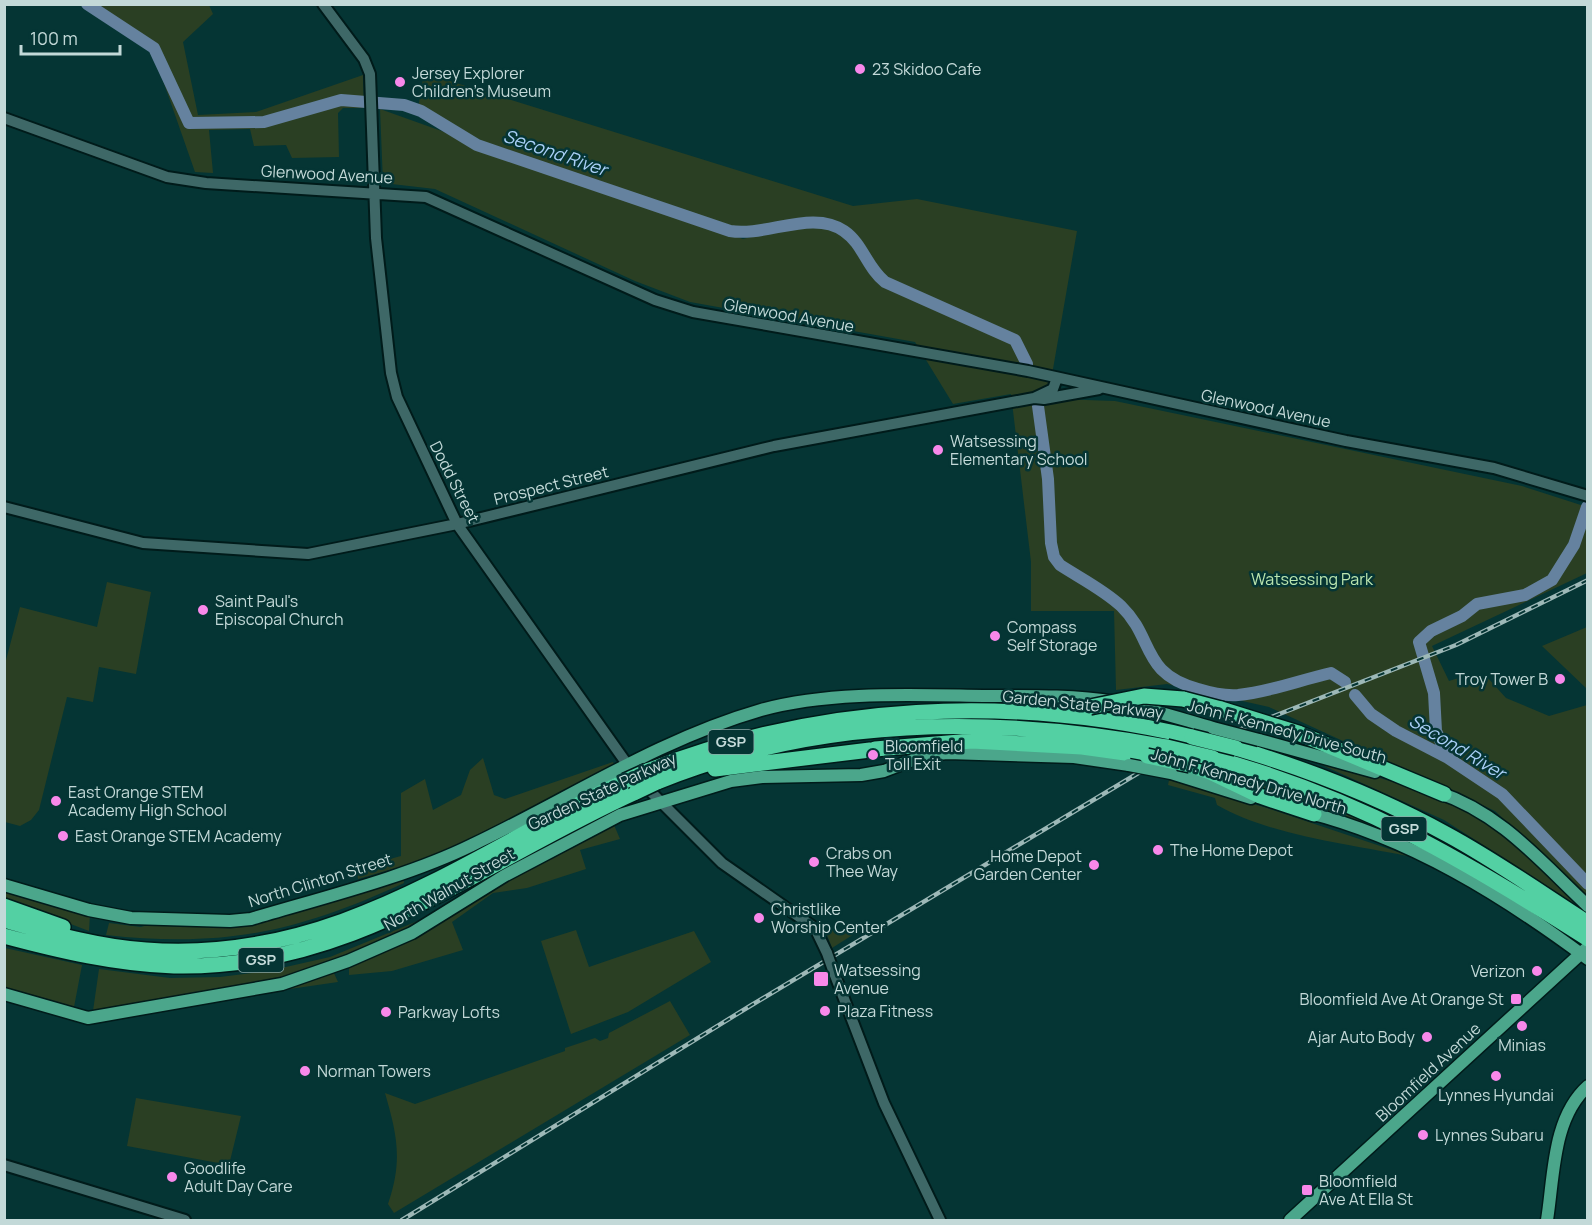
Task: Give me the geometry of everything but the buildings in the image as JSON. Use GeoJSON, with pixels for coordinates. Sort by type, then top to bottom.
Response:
{"type":"FeatureCollection","features":[{"type":"Feature","properties":{"kind":"highway"},"geometry":{"type":"LineString","coordinates":[[907,712],[980,705],[1090,707],[1130,697],[1161,696],[1221,709],[1298,733],[1443,794]]}},
{"type":"Feature","properties":{"kind":"highway","name":"Garden State Parkway"},"geometry":{"type":"LineString","coordinates":[[4,936],[81,955],[139,964],[197,966],[244,962],[301,951],[357,933],[519,843],[652,777],[818,729],[907,712],[973,711],[1122,724],[1192,737],[1236,748],[1320,776],[1418,819],[1491,861],[1585,943]]}},
{"type":"Feature","properties":{"kind":"highway","name":"Garden State Parkway"},"geometry":{"type":"LineString","coordinates":[[842,725],[996,726],[1074,732],[1167,747],[1213,758],[1298,784],[1388,822],[1464,861],[1585,943]]}},
{"type":"Feature","properties":{"kind":"highway"},"geometry":{"type":"LineString","coordinates":[[652,777],[841,752],[972,741],[1092,747],[1190,765],[1260,796],[1314,814]]}},
{"type":"Feature","properties":{"kind":"highway","name":"Garden State Parkway"},"geometry":{"type":"LineString","coordinates":[[4,920],[123,948],[205,951],[252,946],[298,937],[376,909],[498,855]]}},
{"type":"Feature","properties":{"kind":"highway"},"geometry":{"type":"LineString","coordinates":[[4,906],[123,948]]}},
{"type":"Feature","properties":{"kind":"main road","name":"John F. Kennedy Drive South"},"geometry":{"type":"LineString","coordinates":[[625,765],[735,718],[776,707],[830,699],[929,695],[1055,697],[1120,703],[1372,771],[1443,794],[1478,810],[1508,829],[1587,906]]}},
{"type":"Feature","properties":{"kind":"main road","name":"John F. Kennedy Drive North"},"geometry":{"type":"LineString","coordinates":[[560,846],[620,814],[738,780],[869,774],[941,753],[1074,757],[1171,773],[1259,801],[1314,814],[1382,837],[1437,861],[1585,943]]}},
{"type":"Feature","properties":{"kind":"main road","name":"North Clinton Street"},"geometry":{"type":"LineString","coordinates":[[4,885],[78,907],[123,917],[242,920],[423,865],[498,855],[519,843],[625,765]]}},
{"type":"Feature","properties":{"kind":"main road","name":"North Walnut Street"},"geometry":{"type":"LineString","coordinates":[[519,843],[560,846]]}},
{"type":"Feature","properties":{"kind":"main road","name":"North Walnut Street"},"geometry":{"type":"LineString","coordinates":[[4,994],[88,1018],[273,987],[340,964],[405,936],[498,855]]}},
{"type":"Feature","properties":{"kind":"main road","name":"Bloomfield Avenue"},"geometry":{"type":"LineString","coordinates":[[1290,1221],[1585,943]]}},
{"type":"Feature","properties":{"kind":"main road"},"geometry":{"type":"LineString","coordinates":[[1547,1221],[1563,1124],[1570,1106],[1587,1086]]}},
{"type":"Feature","properties":{"kind":"street","name":"Dodd Street"},"geometry":{"type":"LineString","coordinates":[[323,4],[367,63],[372,106],[376,238],[394,385],[457,524],[625,765],[722,863],[815,928],[827,953],[884,1103],[940,1221]]}},
{"type":"Feature","properties":{"kind":"street","name":"Glenwood Avenue"},"geometry":{"type":"LineString","coordinates":[[4,118],[167,177],[206,183],[413,194],[436,201],[655,300],[693,312],[1057,378],[1346,441],[1494,468],[1587,496]]}},
{"type":"Feature","properties":{"kind":"street","name":"Prospect Street"},"geometry":{"type":"LineString","coordinates":[[4,507],[142,543],[308,554],[457,524],[774,446],[1034,398],[1053,389],[1057,378]]}},
{"type":"Feature","properties":{"kind":"street","name":"Prospect Street"},"geometry":{"type":"LineString","coordinates":[[1034,398],[1044,399],[1105,388]]}},
{"type":"Feature","properties":{"kind":"street"},"geometry":{"type":"LineString","coordinates":[[4,1165],[185,1221]]}},
{"type":"Feature","properties":{"kind":"green space"},"geometry":{"type":"Polygon","coordinates":[[[83,5],[209,5],[213,14],[183,42],[198,115],[256,112],[363,75],[364,108],[343,108],[338,113],[339,157],[292,158],[286,145],[254,146],[250,129],[209,130],[213,173],[195,172],[153,52],[83,5]]]}},
{"type":"Feature","properties":{"kind":"green space","name":"Watsessing Park"},"geometry":{"type":"Polygon","coordinates":[[[424,73],[853,206],[917,199],[1077,231],[1053,369],[1057,399],[1115,401],[1522,486],[1587,507],[1587,573],[1432,646],[1449,681],[1468,675],[1479,680],[1487,677],[1506,698],[1549,716],[1587,705],[1587,897],[1495,811],[1269,707],[1167,684],[1116,690],[1114,611],[1031,611],[1031,562],[1011,394],[953,404],[915,342],[690,302],[635,281],[435,189],[383,183],[380,109],[743,239],[813,221],[732,228],[506,153],[418,108],[424,73]]]}},
{"type":"Feature","properties":{"kind":"green space"},"geometry":{"type":"Polygon","coordinates":[[[107,582],[151,592],[136,674],[99,667],[93,702],[67,697],[39,810],[31,820],[20,826],[5,822],[5,664],[20,607],[97,627],[107,582]]]}},
{"type":"Feature","properties":{"kind":"green space"},"geometry":{"type":"Polygon","coordinates":[[[1587,627],[1587,689],[1542,646],[1587,627]]]}},
{"type":"Feature","properties":{"kind":"green space"},"geometry":{"type":"Polygon","coordinates":[[[1302,756],[1396,783],[1443,799],[1464,809],[1509,838],[1575,904],[1444,820],[1302,756]]]}},
{"type":"Feature","properties":{"kind":"green space"},"geometry":{"type":"Polygon","coordinates":[[[483,758],[494,795],[505,799],[613,762],[614,764],[475,837],[417,862],[358,879],[356,868],[401,856],[401,793],[425,779],[433,810],[461,795],[470,770],[483,758]]]}},
{"type":"Feature","properties":{"kind":"green space"},"geometry":{"type":"Polygon","coordinates":[[[1223,772],[1331,808],[1386,831],[1290,803],[1223,772]]]}},
{"type":"Feature","properties":{"kind":"green space"},"geometry":{"type":"Polygon","coordinates":[[[1169,780],[1267,808],[1413,857],[1312,838],[1261,824],[1217,805],[1215,798],[1168,785],[1169,780]]]}},
{"type":"Feature","properties":{"kind":"green space"},"geometry":{"type":"Polygon","coordinates":[[[614,825],[620,839],[580,850],[586,869],[527,888],[493,893],[452,922],[463,950],[392,971],[349,975],[349,966],[502,881],[614,825]]]}},
{"type":"Feature","properties":{"kind":"green space"},"geometry":{"type":"Polygon","coordinates":[[[403,877],[404,883],[366,900],[329,914],[259,932],[187,939],[148,939],[106,935],[109,923],[141,927],[150,924],[215,926],[403,877]]]}},
{"type":"Feature","properties":{"kind":"green space"},"geometry":{"type":"Polygon","coordinates":[[[4,889],[90,914],[89,931],[5,899],[4,889]]]}},
{"type":"Feature","properties":{"kind":"green space"},"geometry":{"type":"Polygon","coordinates":[[[420,920],[427,921],[294,977],[245,989],[93,1011],[99,969],[170,978],[220,977],[268,971],[330,957],[420,920]]]}},
{"type":"Feature","properties":{"kind":"green space"},"geometry":{"type":"Polygon","coordinates":[[[576,930],[589,967],[694,931],[711,962],[628,1012],[571,1034],[541,941],[576,930]]]}},
{"type":"Feature","properties":{"kind":"green space"},"geometry":{"type":"Polygon","coordinates":[[[831,930],[859,931],[832,948],[827,935],[831,930]]]}},
{"type":"Feature","properties":{"kind":"green space"},"geometry":{"type":"Polygon","coordinates":[[[5,948],[82,965],[74,1007],[5,988],[5,948]]]}},
{"type":"Feature","properties":{"kind":"green space"},"geometry":{"type":"Polygon","coordinates":[[[333,971],[338,982],[276,991],[333,971]]]}},
{"type":"Feature","properties":{"kind":"green space"},"geometry":{"type":"Polygon","coordinates":[[[670,1001],[690,1035],[394,1213],[388,1204],[396,1174],[397,1148],[385,1093],[415,1104],[565,1051],[565,1048],[595,1038],[600,1041],[608,1038],[609,1033],[670,1001]]]}},
{"type":"Feature","properties":{"kind":"green space"},"geometry":{"type":"Polygon","coordinates":[[[136,1098],[241,1116],[229,1165],[127,1146],[136,1098]]]}},
{"type":"Feature","properties":{"kind":"waterway","name":"Second River"},"geometry":{"type":"LineString","coordinates":[[87,4],[154,48],[189,123],[264,122],[341,100],[404,105],[421,111],[477,145],[730,231],[744,232],[804,223],[832,225],[844,231],[856,242],[874,270],[885,282],[1015,340],[1027,364]]}},
{"type":"Feature","properties":{"kind":"waterway","name":"Second River"},"geometry":{"type":"LineString","coordinates":[[1038,406],[1048,479],[1051,543],[1054,557],[1060,565],[1100,589],[1121,606],[1132,618],[1157,664],[1166,674],[1198,689],[1228,695],[1262,691],[1331,673],[1345,682]]}},
{"type":"Feature","properties":{"kind":"waterway"},"geometry":{"type":"LineString","coordinates":[[1448,758],[1436,731],[1434,693],[1419,642],[1431,631],[1462,616],[1477,604],[1525,595],[1552,580],[1574,545],[1587,507]]}},
{"type":"Feature","properties":{"kind":"waterway","name":"Second River"},"geometry":{"type":"LineString","coordinates":[[1355,695],[1371,714],[1396,731],[1448,758],[1502,794],[1588,884]]}},
{"type":"Feature","properties":{"kind":"railway"},"geometry":{"type":"LineString","coordinates":[[402,1220],[750,1006],[1140,772],[1236,731],[1456,645],[1588,580]]}},
{"type":"Feature","properties":{"kind":"place","name":"23 Skidoo Cafe"},"geometry":{"type":"Point","coordinates":[860,69]}},
{"type":"Feature","properties":{"kind":"place","name":"Jersey Explorer Children's Museum"},"geometry":{"type":"Point","coordinates":[400,82]}},
{"type":"Feature","properties":{"kind":"place","name":"Watsessing Elementary School"},"geometry":{"type":"Point","coordinates":[938,450]}},
{"type":"Feature","properties":{"kind":"place","name":"Saint Paul's Episcopal Church"},"geometry":{"type":"Point","coordinates":[203,610]}},
{"type":"Feature","properties":{"kind":"place","name":"Compass Self Storage"},"geometry":{"type":"Point","coordinates":[995,636]}},
{"type":"Feature","properties":{"kind":"place","name":"Troy Tower B"},"geometry":{"type":"Point","coordinates":[1560,679]}},
{"type":"Feature","properties":{"kind":"place","name":"Bloomfield Toll Exit"},"geometry":{"type":"Point","coordinates":[873,755]}},
{"type":"Feature","properties":{"kind":"place","name":"East Orange STEM Academy High School"},"geometry":{"type":"Point","coordinates":[56,801]}},
{"type":"Feature","properties":{"kind":"place","name":"East Orange STEM Academy"},"geometry":{"type":"Point","coordinates":[63,836]}},
{"type":"Feature","properties":{"kind":"place","name":"The Home Depot"},"geometry":{"type":"Point","coordinates":[1158,850]}},
{"type":"Feature","properties":{"kind":"place","name":"Crabs on Thee Way"},"geometry":{"type":"Point","coordinates":[814,862]}},
{"type":"Feature","properties":{"kind":"place","name":"Home Depot Garden Center"},"geometry":{"type":"Point","coordinates":[1094,865]}},
{"type":"Feature","properties":{"kind":"place","name":"Christlike Worship Center"},"geometry":{"type":"Point","coordinates":[759,918]}},
{"type":"Feature","properties":{"kind":"place","name":"Verizon"},"geometry":{"type":"Point","coordinates":[1537,971]}},
{"type":"Feature","properties":{"kind":"place","name":"Watsessing Avenue"},"geometry":{"type":"Point","coordinates":[821,979]}},
{"type":"Feature","properties":{"kind":"place","name":"Bloomfield Ave At Orange St"},"geometry":{"type":"Point","coordinates":[1516,999]}},
{"type":"Feature","properties":{"kind":"place","name":"Plaza Fitness"},"geometry":{"type":"Point","coordinates":[825,1011]}},
{"type":"Feature","properties":{"kind":"place","name":"Parkway Lofts"},"geometry":{"type":"Point","coordinates":[386,1012]}},
{"type":"Feature","properties":{"kind":"place","name":"Minias"},"geometry":{"type":"Point","coordinates":[1522,1026]}},
{"type":"Feature","properties":{"kind":"place","name":"Ajar Auto Body"},"geometry":{"type":"Point","coordinates":[1427,1037]}},
{"type":"Feature","properties":{"kind":"place","name":"Norman Towers"},"geometry":{"type":"Point","coordinates":[305,1071]}},
{"type":"Feature","properties":{"kind":"place","name":"Lynnes Hyundai"},"geometry":{"type":"Point","coordinates":[1496,1076]}},
{"type":"Feature","properties":{"kind":"place","name":"Lynnes Subaru"},"geometry":{"type":"Point","coordinates":[1423,1135]}},
{"type":"Feature","properties":{"kind":"place","name":"Goodlife Adult Day Care"},"geometry":{"type":"Point","coordinates":[172,1177]}},
{"type":"Feature","properties":{"kind":"place","name":"Bloomfield Ave At Ella St"},"geometry":{"type":"Point","coordinates":[1307,1190]}}]}
